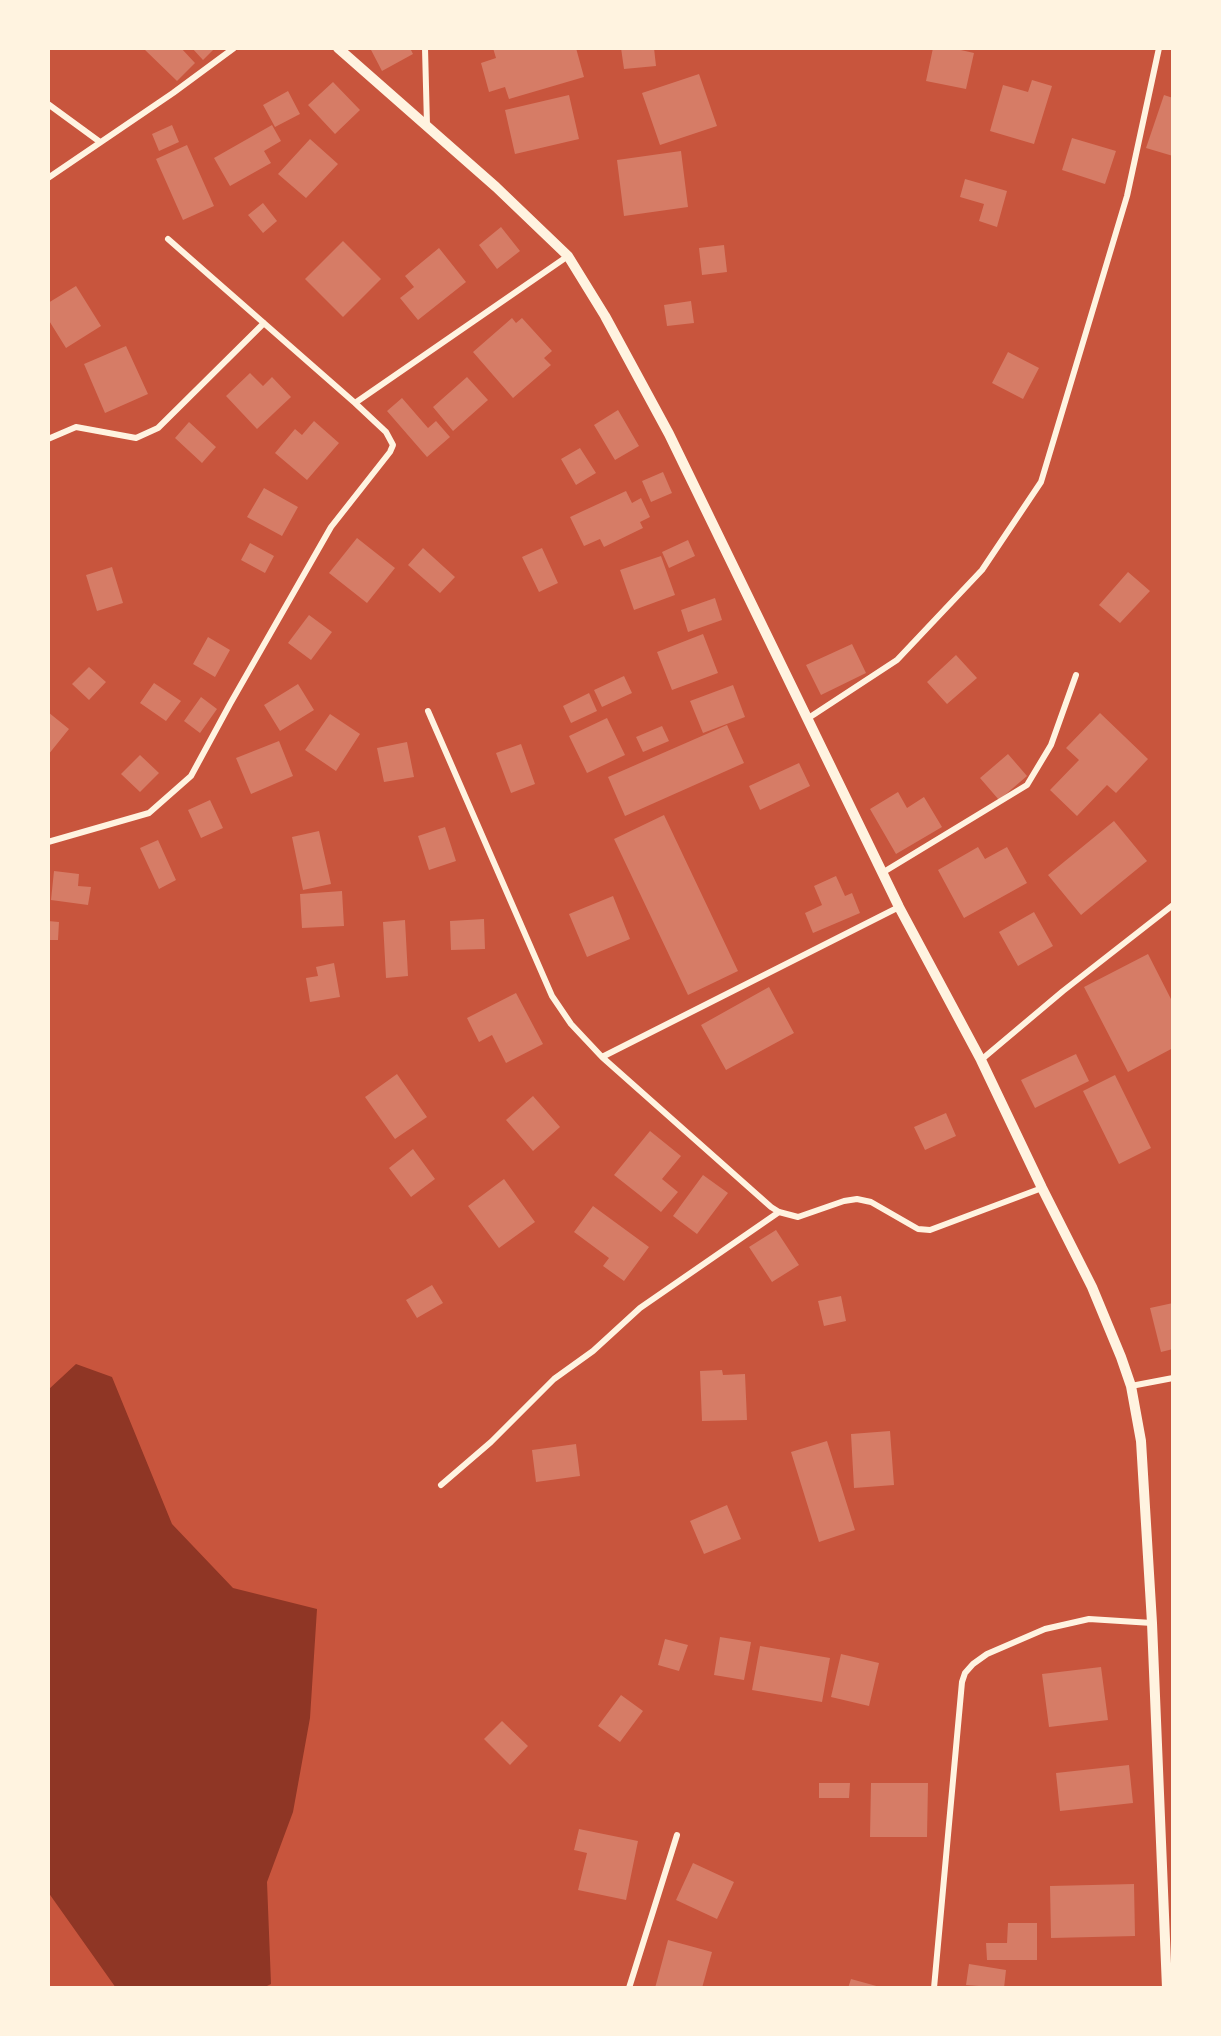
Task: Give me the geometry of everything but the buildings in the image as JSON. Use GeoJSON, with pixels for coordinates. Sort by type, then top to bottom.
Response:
{"type":"FeatureCollection","features":[{"type":"Feature","properties":{"kind":"street"},"geometry":{"type":"LineString","coordinates":[[48,178],[173,93],[234,48]]}},
{"type":"Feature","properties":{"kind":"street"},"geometry":{"type":"LineString","coordinates":[[338,48],[496,187],[568,256],[632,362],[669,434],[882,873],[981,1060],[1092,1287],[1131,1386],[1141,1441],[1152,1623],[1167,1988]]}},
{"type":"Feature","properties":{"kind":"street"},"geometry":{"type":"LineString","coordinates":[[425,48],[427,125]]}},
{"type":"Feature","properties":{"kind":"street"},"geometry":{"type":"LineString","coordinates":[[807,719],[897,660],[982,570],[1041,482],[1127,196],[1159,48]]}},
{"type":"Feature","properties":{"kind":"street"},"geometry":{"type":"LineString","coordinates":[[48,104],[100,142]]}},
{"type":"Feature","properties":{"kind":"street"},"geometry":{"type":"LineString","coordinates":[[48,842],[149,813],[191,776],[331,527],[390,452],[393,445],[386,432],[355,403],[168,239]]}},
{"type":"Feature","properties":{"kind":"street"},"geometry":{"type":"LineString","coordinates":[[355,403],[568,256]]}},
{"type":"Feature","properties":{"kind":"street"},"geometry":{"type":"LineString","coordinates":[[48,439],[76,427],[136,438],[158,428],[264,323]]}},
{"type":"Feature","properties":{"kind":"street"},"geometry":{"type":"LineString","coordinates":[[882,873],[1027,785],[1051,745],[1076,675]]}},
{"type":"Feature","properties":{"kind":"street"},"geometry":{"type":"LineString","coordinates":[[428,711],[552,996],[571,1024],[602,1057],[779,1212],[798,1217],[858,1199],[871,1202],[918,1229],[930,1230],[1042,1188]]}},
{"type":"Feature","properties":{"kind":"street"},"geometry":{"type":"LineString","coordinates":[[981,1060],[1063,991],[1173,904]]}},
{"type":"Feature","properties":{"kind":"street"},"geometry":{"type":"LineString","coordinates":[[602,1057],[899,907]]}},
{"type":"Feature","properties":{"kind":"street"},"geometry":{"type":"LineString","coordinates":[[441,1485],[491,1442],[554,1379],[593,1351],[640,1308],[779,1212]]}},
{"type":"Feature","properties":{"kind":"street"},"geometry":{"type":"LineString","coordinates":[[1131,1386],[1173,1378]]}},
{"type":"Feature","properties":{"kind":"street"},"geometry":{"type":"LineString","coordinates":[[934,1988],[962,1682],[965,1673],[987,1654],[1045,1629],[1089,1619],[1152,1623]]}},
{"type":"Feature","properties":{"kind":"street"},"geometry":{"type":"LineString","coordinates":[[629,1988],[677,1835]]}},
{"type":"Feature","properties":{"kind":"shaded area"},"geometry":{"type":"Polygon","coordinates":[[[76,1364],[112,1377],[172,1524],[233,1588],[317,1609],[310,1718],[293,1812],[267,1882],[271,1984],[263,1988],[116,1988],[48,1892],[48,1390],[76,1364]]]}}]}
